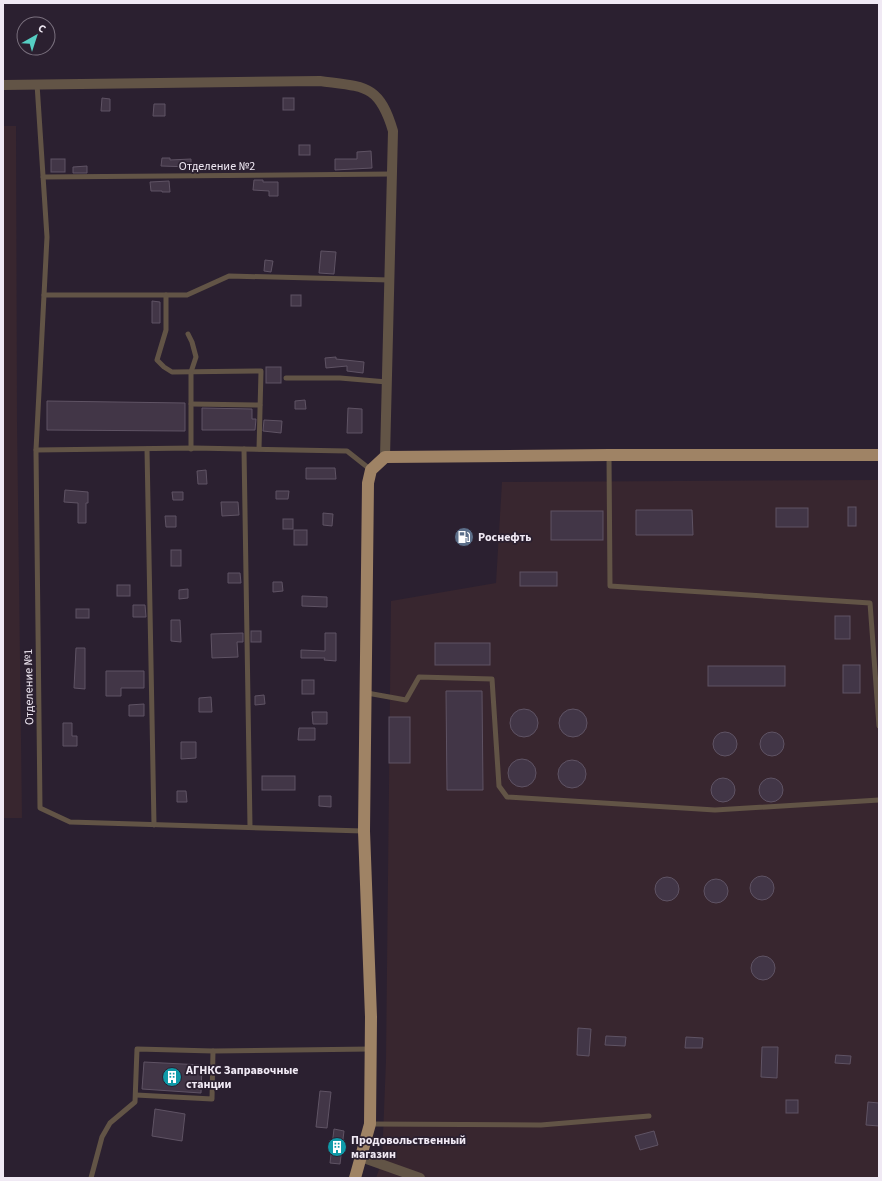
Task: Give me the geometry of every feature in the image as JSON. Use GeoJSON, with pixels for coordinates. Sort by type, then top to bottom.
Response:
{"type":"FeatureCollection","features":[{"type":"Feature","properties":{"kind":"main road"},"geometry":{"type":"LineString","coordinates":[[355,1178],[370,1124],[372,1017],[364,831],[368,483],[371,470],[386,457],[879,455]]}},
{"type":"Feature","properties":{"kind":"street"},"geometry":{"type":"LineString","coordinates":[[3,85],[320,82],[352,85],[368,89],[381,100],[388,114],[393,131],[386,457]]}},
{"type":"Feature","properties":{"kind":"street"},"geometry":{"type":"LineString","coordinates":[[361,1157],[420,1178]]}},
{"type":"Feature","properties":{"kind":"lane"},"geometry":{"type":"LineString","coordinates":[[37,84],[47,237],[36,450],[191,448],[347,451],[371,470]]}},
{"type":"Feature","properties":{"kind":"lane","name":"Отделение №2"},"geometry":{"type":"LineString","coordinates":[[43,177],[392,174]]}},
{"type":"Feature","properties":{"kind":"lane"},"geometry":{"type":"LineString","coordinates":[[44,294],[187,295],[229,276],[390,280]]}},
{"type":"Feature","properties":{"kind":"lane"},"geometry":{"type":"LineString","coordinates":[[166,295],[166,330],[158,360],[164,367],[172,372],[261,371],[259,450]]}},
{"type":"Feature","properties":{"kind":"lane"},"geometry":{"type":"LineString","coordinates":[[188,334],[196,357],[191,372],[191,448]]}},
{"type":"Feature","properties":{"kind":"lane"},"geometry":{"type":"LineString","coordinates":[[286,378],[340,378],[388,382]]}},
{"type":"Feature","properties":{"kind":"lane"},"geometry":{"type":"LineString","coordinates":[[191,404],[260,405]]}},
{"type":"Feature","properties":{"kind":"lane"},"geometry":{"type":"LineString","coordinates":[[147,449],[154,825]]}},
{"type":"Feature","properties":{"kind":"lane"},"geometry":{"type":"LineString","coordinates":[[244,449],[250,828]]}},
{"type":"Feature","properties":{"kind":"lane","name":"Отделение №1"},"geometry":{"type":"LineString","coordinates":[[36,450],[40,808],[70,822],[364,831]]}},
{"type":"Feature","properties":{"kind":"lane"},"geometry":{"type":"LineString","coordinates":[[609,455],[610,586],[870,603],[879,726]]}},
{"type":"Feature","properties":{"kind":"lane"},"geometry":{"type":"LineString","coordinates":[[366,693],[406,700],[419,677],[492,679],[498,786],[507,797],[715,810],[879,800]]}},
{"type":"Feature","properties":{"kind":"lane"},"geometry":{"type":"LineString","coordinates":[[91,1178],[102,1137],[110,1123],[135,1102],[137,1049],[213,1052],[371,1049]]}},
{"type":"Feature","properties":{"kind":"lane"},"geometry":{"type":"LineString","coordinates":[[136,1095],[212,1099],[213,1052]]}},
{"type":"Feature","properties":{"kind":"lane"},"geometry":{"type":"LineString","coordinates":[[370,1124],[541,1125],[649,1116]]}},
{"type":"Feature","properties":{"kind":"shaded area"},"geometry":{"type":"Polygon","coordinates":[[[3,126],[16,126],[17,422],[22,818],[3,818],[3,126]]]}},
{"type":"Feature","properties":{"kind":"shaded area"},"geometry":{"type":"Polygon","coordinates":[[[879,480],[879,1178],[376,1178],[382,1161],[386,1060],[391,601],[496,583],[502,482],[879,480]]]}},
{"type":"Feature","properties":{"kind":"building"},"geometry":{"type":"Polygon","coordinates":[[[102,98],[110,99],[110,111],[101,111],[102,98]]]}},
{"type":"Feature","properties":{"kind":"building"},"geometry":{"type":"Polygon","coordinates":[[[283,98],[294,98],[294,110],[283,110],[283,98]]]}},
{"type":"Feature","properties":{"kind":"building"},"geometry":{"type":"Polygon","coordinates":[[[154,104],[165,104],[165,116],[153,116],[154,104]]]}},
{"type":"Feature","properties":{"kind":"building"},"geometry":{"type":"Polygon","coordinates":[[[299,145],[310,145],[310,155],[299,155],[299,145]]]}},
{"type":"Feature","properties":{"kind":"building"},"geometry":{"type":"Polygon","coordinates":[[[371,151],[372,168],[335,170],[335,159],[357,159],[357,152],[371,151]]]}},
{"type":"Feature","properties":{"kind":"building"},"geometry":{"type":"Polygon","coordinates":[[[162,158],[170,158],[170,160],[191,159],[191,167],[161,166],[162,158]]]}},
{"type":"Feature","properties":{"kind":"building"},"geometry":{"type":"Polygon","coordinates":[[[51,159],[65,159],[65,172],[51,172],[51,159]]]}},
{"type":"Feature","properties":{"kind":"building"},"geometry":{"type":"Polygon","coordinates":[[[87,166],[87,173],[73,173],[73,167],[87,166]]]}},
{"type":"Feature","properties":{"kind":"building"},"geometry":{"type":"Polygon","coordinates":[[[254,180],[263,180],[263,182],[278,182],[278,196],[269,196],[269,191],[253,190],[254,180]]]}},
{"type":"Feature","properties":{"kind":"building"},"geometry":{"type":"Polygon","coordinates":[[[169,181],[170,192],[151,191],[150,182],[169,181]]]}},
{"type":"Feature","properties":{"kind":"building"},"geometry":{"type":"Polygon","coordinates":[[[321,251],[336,252],[334,274],[319,273],[321,251]]]}},
{"type":"Feature","properties":{"kind":"building"},"geometry":{"type":"Polygon","coordinates":[[[265,260],[273,261],[271,272],[264,271],[265,260]]]}},
{"type":"Feature","properties":{"kind":"building"},"geometry":{"type":"Polygon","coordinates":[[[291,295],[301,295],[301,306],[291,306],[291,295]]]}},
{"type":"Feature","properties":{"kind":"building"},"geometry":{"type":"Polygon","coordinates":[[[152,301],[160,302],[160,323],[152,323],[152,301]]]}},
{"type":"Feature","properties":{"kind":"building"},"geometry":{"type":"Polygon","coordinates":[[[336,357],[336,359],[364,362],[363,373],[347,371],[347,366],[326,368],[325,358],[336,357]]]}},
{"type":"Feature","properties":{"kind":"building"},"geometry":{"type":"Polygon","coordinates":[[[266,367],[281,367],[281,383],[266,383],[266,367]]]}},
{"type":"Feature","properties":{"kind":"building"},"geometry":{"type":"Polygon","coordinates":[[[305,400],[306,409],[295,409],[295,401],[305,400]]]}},
{"type":"Feature","properties":{"kind":"building"},"geometry":{"type":"Polygon","coordinates":[[[47,401],[185,403],[185,431],[47,430],[47,401]]]}},
{"type":"Feature","properties":{"kind":"building"},"geometry":{"type":"Polygon","coordinates":[[[202,408],[252,409],[252,419],[256,419],[255,430],[202,430],[202,408]]]}},
{"type":"Feature","properties":{"kind":"building"},"geometry":{"type":"Polygon","coordinates":[[[348,408],[362,409],[362,433],[347,433],[348,408]]]}},
{"type":"Feature","properties":{"kind":"building"},"geometry":{"type":"Polygon","coordinates":[[[264,420],[282,421],[281,433],[263,431],[264,420]]]}},
{"type":"Feature","properties":{"kind":"building"},"geometry":{"type":"Polygon","coordinates":[[[306,468],[335,468],[336,479],[306,479],[306,468]]]}},
{"type":"Feature","properties":{"kind":"building"},"geometry":{"type":"Polygon","coordinates":[[[206,470],[207,484],[198,484],[197,471],[206,470]]]}},
{"type":"Feature","properties":{"kind":"building"},"geometry":{"type":"Polygon","coordinates":[[[65,490],[88,492],[88,503],[86,503],[86,523],[78,523],[78,503],[64,502],[65,490]]]}},
{"type":"Feature","properties":{"kind":"building"},"geometry":{"type":"Polygon","coordinates":[[[276,491],[289,491],[288,499],[276,499],[276,491]]]}},
{"type":"Feature","properties":{"kind":"building"},"geometry":{"type":"Polygon","coordinates":[[[172,492],[183,492],[183,500],[173,500],[172,492]]]}},
{"type":"Feature","properties":{"kind":"building"},"geometry":{"type":"Polygon","coordinates":[[[221,502],[238,502],[239,515],[222,516],[221,502]]]}},
{"type":"Feature","properties":{"kind":"building"},"geometry":{"type":"Polygon","coordinates":[[[848,507],[856,507],[856,526],[848,526],[848,507]]]}},
{"type":"Feature","properties":{"kind":"building"},"geometry":{"type":"Polygon","coordinates":[[[776,508],[808,508],[808,527],[776,527],[776,508]]]}},
{"type":"Feature","properties":{"kind":"building"},"geometry":{"type":"Polygon","coordinates":[[[636,510],[692,510],[693,535],[636,535],[636,510]]]}},
{"type":"Feature","properties":{"kind":"building"},"geometry":{"type":"Polygon","coordinates":[[[551,511],[603,511],[603,540],[551,540],[551,511]]]}},
{"type":"Feature","properties":{"kind":"building"},"geometry":{"type":"Polygon","coordinates":[[[323,513],[333,514],[332,526],[323,525],[323,513]]]}},
{"type":"Feature","properties":{"kind":"building"},"geometry":{"type":"Polygon","coordinates":[[[165,516],[176,516],[176,527],[166,527],[165,516]]]}},
{"type":"Feature","properties":{"kind":"building"},"geometry":{"type":"Polygon","coordinates":[[[283,519],[293,519],[293,529],[283,529],[283,519]]]}},
{"type":"Feature","properties":{"kind":"building"},"geometry":{"type":"Polygon","coordinates":[[[294,530],[307,530],[307,545],[294,545],[294,530]]]}},
{"type":"Feature","properties":{"kind":"building"},"geometry":{"type":"Polygon","coordinates":[[[171,550],[181,550],[181,566],[171,566],[171,550]]]}},
{"type":"Feature","properties":{"kind":"building"},"geometry":{"type":"Polygon","coordinates":[[[520,572],[557,572],[557,586],[520,586],[520,572]]]}},
{"type":"Feature","properties":{"kind":"building"},"geometry":{"type":"Polygon","coordinates":[[[228,573],[240,573],[241,583],[228,583],[228,573]]]}},
{"type":"Feature","properties":{"kind":"building"},"geometry":{"type":"Polygon","coordinates":[[[273,582],[282,582],[283,591],[273,592],[273,582]]]}},
{"type":"Feature","properties":{"kind":"building"},"geometry":{"type":"Polygon","coordinates":[[[117,585],[130,585],[130,596],[117,596],[117,585]]]}},
{"type":"Feature","properties":{"kind":"building"},"geometry":{"type":"Polygon","coordinates":[[[188,589],[188,598],[179,599],[179,590],[188,589]]]}},
{"type":"Feature","properties":{"kind":"building"},"geometry":{"type":"Polygon","coordinates":[[[302,596],[327,597],[327,607],[302,606],[302,596]]]}},
{"type":"Feature","properties":{"kind":"building"},"geometry":{"type":"Polygon","coordinates":[[[133,605],[145,605],[146,617],[133,617],[133,605]]]}},
{"type":"Feature","properties":{"kind":"building"},"geometry":{"type":"Polygon","coordinates":[[[76,609],[89,609],[89,618],[76,618],[76,609]]]}},
{"type":"Feature","properties":{"kind":"building"},"geometry":{"type":"Polygon","coordinates":[[[835,616],[850,616],[850,639],[835,639],[835,616]]]}},
{"type":"Feature","properties":{"kind":"building"},"geometry":{"type":"Polygon","coordinates":[[[171,620],[180,620],[181,642],[171,641],[171,620]]]}},
{"type":"Feature","properties":{"kind":"building"},"geometry":{"type":"Polygon","coordinates":[[[251,631],[261,631],[261,642],[251,642],[251,631]]]}},
{"type":"Feature","properties":{"kind":"building"},"geometry":{"type":"Polygon","coordinates":[[[243,633],[243,642],[237,642],[238,657],[212,658],[211,634],[243,633]]]}},
{"type":"Feature","properties":{"kind":"building"},"geometry":{"type":"Polygon","coordinates":[[[325,633],[336,633],[336,661],[324,660],[325,658],[301,658],[301,650],[325,651],[325,633]]]}},
{"type":"Feature","properties":{"kind":"building"},"geometry":{"type":"Polygon","coordinates":[[[435,643],[490,643],[490,665],[435,665],[435,643]]]}},
{"type":"Feature","properties":{"kind":"building"},"geometry":{"type":"Polygon","coordinates":[[[76,648],[85,648],[85,689],[74,688],[76,648]]]}},
{"type":"Feature","properties":{"kind":"building"},"geometry":{"type":"Polygon","coordinates":[[[843,665],[860,665],[860,693],[843,693],[843,665]]]}},
{"type":"Feature","properties":{"kind":"building"},"geometry":{"type":"Polygon","coordinates":[[[708,666],[785,666],[785,686],[708,686],[708,666]]]}},
{"type":"Feature","properties":{"kind":"building"},"geometry":{"type":"Polygon","coordinates":[[[106,671],[144,671],[144,688],[121,688],[121,696],[106,696],[106,671]]]}},
{"type":"Feature","properties":{"kind":"building"},"geometry":{"type":"Polygon","coordinates":[[[302,680],[314,680],[314,694],[302,694],[302,680]]]}},
{"type":"Feature","properties":{"kind":"building"},"geometry":{"type":"Polygon","coordinates":[[[446,691],[482,691],[483,790],[447,790],[446,691]]]}},
{"type":"Feature","properties":{"kind":"building"},"geometry":{"type":"Polygon","coordinates":[[[264,695],[265,704],[255,705],[255,696],[264,695]]]}},
{"type":"Feature","properties":{"kind":"building"},"geometry":{"type":"Polygon","coordinates":[[[211,697],[212,712],[199,712],[199,698],[211,697]]]}},
{"type":"Feature","properties":{"kind":"building"},"geometry":{"type":"Polygon","coordinates":[[[144,704],[144,716],[129,716],[129,705],[144,704]]]}},
{"type":"Feature","properties":{"kind":"building"},"geometry":{"type":"Polygon","coordinates":[[[524,709],[534,713],[538,723],[534,733],[524,737],[514,733],[510,723],[514,713],[524,709]]]}},
{"type":"Feature","properties":{"kind":"building"},"geometry":{"type":"Polygon","coordinates":[[[573,709],[583,713],[587,723],[583,733],[573,737],[563,733],[559,723],[563,713],[573,709]]]}},
{"type":"Feature","properties":{"kind":"building"},"geometry":{"type":"Polygon","coordinates":[[[312,712],[327,712],[327,724],[313,724],[312,712]]]}},
{"type":"Feature","properties":{"kind":"building"},"geometry":{"type":"Polygon","coordinates":[[[389,717],[410,717],[410,763],[389,763],[389,717]]]}},
{"type":"Feature","properties":{"kind":"building"},"geometry":{"type":"Polygon","coordinates":[[[63,723],[72,723],[72,736],[77,736],[77,746],[63,746],[63,723]]]}},
{"type":"Feature","properties":{"kind":"building"},"geometry":{"type":"Polygon","coordinates":[[[299,728],[315,728],[315,740],[298,740],[299,728]]]}},
{"type":"Feature","properties":{"kind":"building"},"geometry":{"type":"Polygon","coordinates":[[[725,732],[734,735],[737,744],[734,753],[725,756],[716,753],[713,744],[716,735],[725,732]]]}},
{"type":"Feature","properties":{"kind":"building"},"geometry":{"type":"Polygon","coordinates":[[[772,732],[777,733],[783,739],[783,749],[777,755],[772,756],[767,755],[761,749],[760,744],[761,739],[767,733],[772,732]]]}},
{"type":"Feature","properties":{"kind":"building"},"geometry":{"type":"Polygon","coordinates":[[[181,742],[196,742],[196,758],[181,759],[181,742]]]}},
{"type":"Feature","properties":{"kind":"building"},"geometry":{"type":"Polygon","coordinates":[[[522,759],[532,763],[536,773],[532,783],[522,787],[512,783],[508,773],[512,763],[522,759]]]}},
{"type":"Feature","properties":{"kind":"building"},"geometry":{"type":"Polygon","coordinates":[[[572,760],[582,764],[586,774],[582,784],[572,788],[562,784],[558,774],[562,764],[572,760]]]}},
{"type":"Feature","properties":{"kind":"building"},"geometry":{"type":"Polygon","coordinates":[[[262,776],[295,776],[295,790],[262,790],[262,776]]]}},
{"type":"Feature","properties":{"kind":"building"},"geometry":{"type":"Polygon","coordinates":[[[723,778],[732,781],[735,790],[732,799],[723,802],[714,799],[711,790],[714,781],[723,778]]]}},
{"type":"Feature","properties":{"kind":"building"},"geometry":{"type":"Polygon","coordinates":[[[771,778],[780,781],[783,790],[780,799],[771,802],[762,799],[759,790],[762,781],[771,778]]]}},
{"type":"Feature","properties":{"kind":"building"},"geometry":{"type":"Polygon","coordinates":[[[177,791],[186,791],[187,802],[177,802],[177,791]]]}},
{"type":"Feature","properties":{"kind":"building"},"geometry":{"type":"Polygon","coordinates":[[[319,796],[331,796],[331,807],[319,806],[319,796]]]}},
{"type":"Feature","properties":{"kind":"building"},"geometry":{"type":"Polygon","coordinates":[[[762,876],[767,877],[773,883],[773,893],[767,899],[762,900],[757,899],[751,893],[750,888],[751,883],[757,877],[762,876]]]}},
{"type":"Feature","properties":{"kind":"building"},"geometry":{"type":"Polygon","coordinates":[[[667,877],[672,878],[678,884],[678,894],[672,900],[667,901],[662,900],[656,894],[655,889],[656,884],[662,878],[667,877]]]}},
{"type":"Feature","properties":{"kind":"building"},"geometry":{"type":"Polygon","coordinates":[[[716,879],[725,882],[728,891],[725,900],[716,903],[707,900],[704,891],[707,882],[716,879]]]}},
{"type":"Feature","properties":{"kind":"building"},"geometry":{"type":"Polygon","coordinates":[[[763,956],[768,957],[774,963],[774,973],[768,979],[763,980],[758,979],[752,973],[751,968],[752,963],[758,957],[763,956]]]}},
{"type":"Feature","properties":{"kind":"building"},"geometry":{"type":"Polygon","coordinates":[[[578,1028],[591,1029],[589,1056],[577,1055],[578,1028]]]}},
{"type":"Feature","properties":{"kind":"building"},"geometry":{"type":"Polygon","coordinates":[[[606,1036],[626,1037],[625,1046],[605,1045],[606,1036]]]}},
{"type":"Feature","properties":{"kind":"building"},"geometry":{"type":"Polygon","coordinates":[[[686,1037],[703,1038],[702,1048],[685,1048],[686,1037]]]}},
{"type":"Feature","properties":{"kind":"building"},"geometry":{"type":"Polygon","coordinates":[[[762,1047],[778,1047],[777,1078],[761,1077],[762,1047]]]}},
{"type":"Feature","properties":{"kind":"building"},"geometry":{"type":"Polygon","coordinates":[[[836,1055],[851,1056],[850,1064],[835,1063],[836,1055]]]}},
{"type":"Feature","properties":{"kind":"building","name":"АГНКС Заправочные станции"},"geometry":{"type":"Polygon","coordinates":[[[144,1062],[202,1065],[201,1093],[142,1089],[144,1062]]]}},
{"type":"Feature","properties":{"kind":"building"},"geometry":{"type":"Polygon","coordinates":[[[320,1091],[331,1092],[327,1128],[316,1127],[320,1091]]]}},
{"type":"Feature","properties":{"kind":"building"},"geometry":{"type":"Polygon","coordinates":[[[786,1100],[798,1100],[798,1113],[786,1113],[786,1100]]]}},
{"type":"Feature","properties":{"kind":"building"},"geometry":{"type":"Polygon","coordinates":[[[868,1102],[879,1103],[879,1126],[866,1125],[868,1102]]]}},
{"type":"Feature","properties":{"kind":"building","name":"АГНКС Заправочные станции"},"geometry":{"type":"Polygon","coordinates":[[[155,1109],[185,1114],[182,1141],[152,1136],[155,1109]]]}},
{"type":"Feature","properties":{"kind":"building","name":"Продовольственный магазин"},"geometry":{"type":"Polygon","coordinates":[[[334,1129],[344,1131],[340,1164],[330,1163],[334,1129]]]}},
{"type":"Feature","properties":{"kind":"building"},"geometry":{"type":"Polygon","coordinates":[[[654,1131],[658,1145],[640,1150],[635,1136],[654,1131]]]}},
{"type":"Feature","properties":{"kind":"place","name":"Роснефть"},"geometry":{"type":"Point","coordinates":[464,537]}},
{"type":"Feature","properties":{"kind":"place","name":"АГНКС Заправочные станции"},"geometry":{"type":"Point","coordinates":[172,1077]}},
{"type":"Feature","properties":{"kind":"place","name":"Продовольственный магазин"},"geometry":{"type":"Point","coordinates":[337,1147]}}]}
